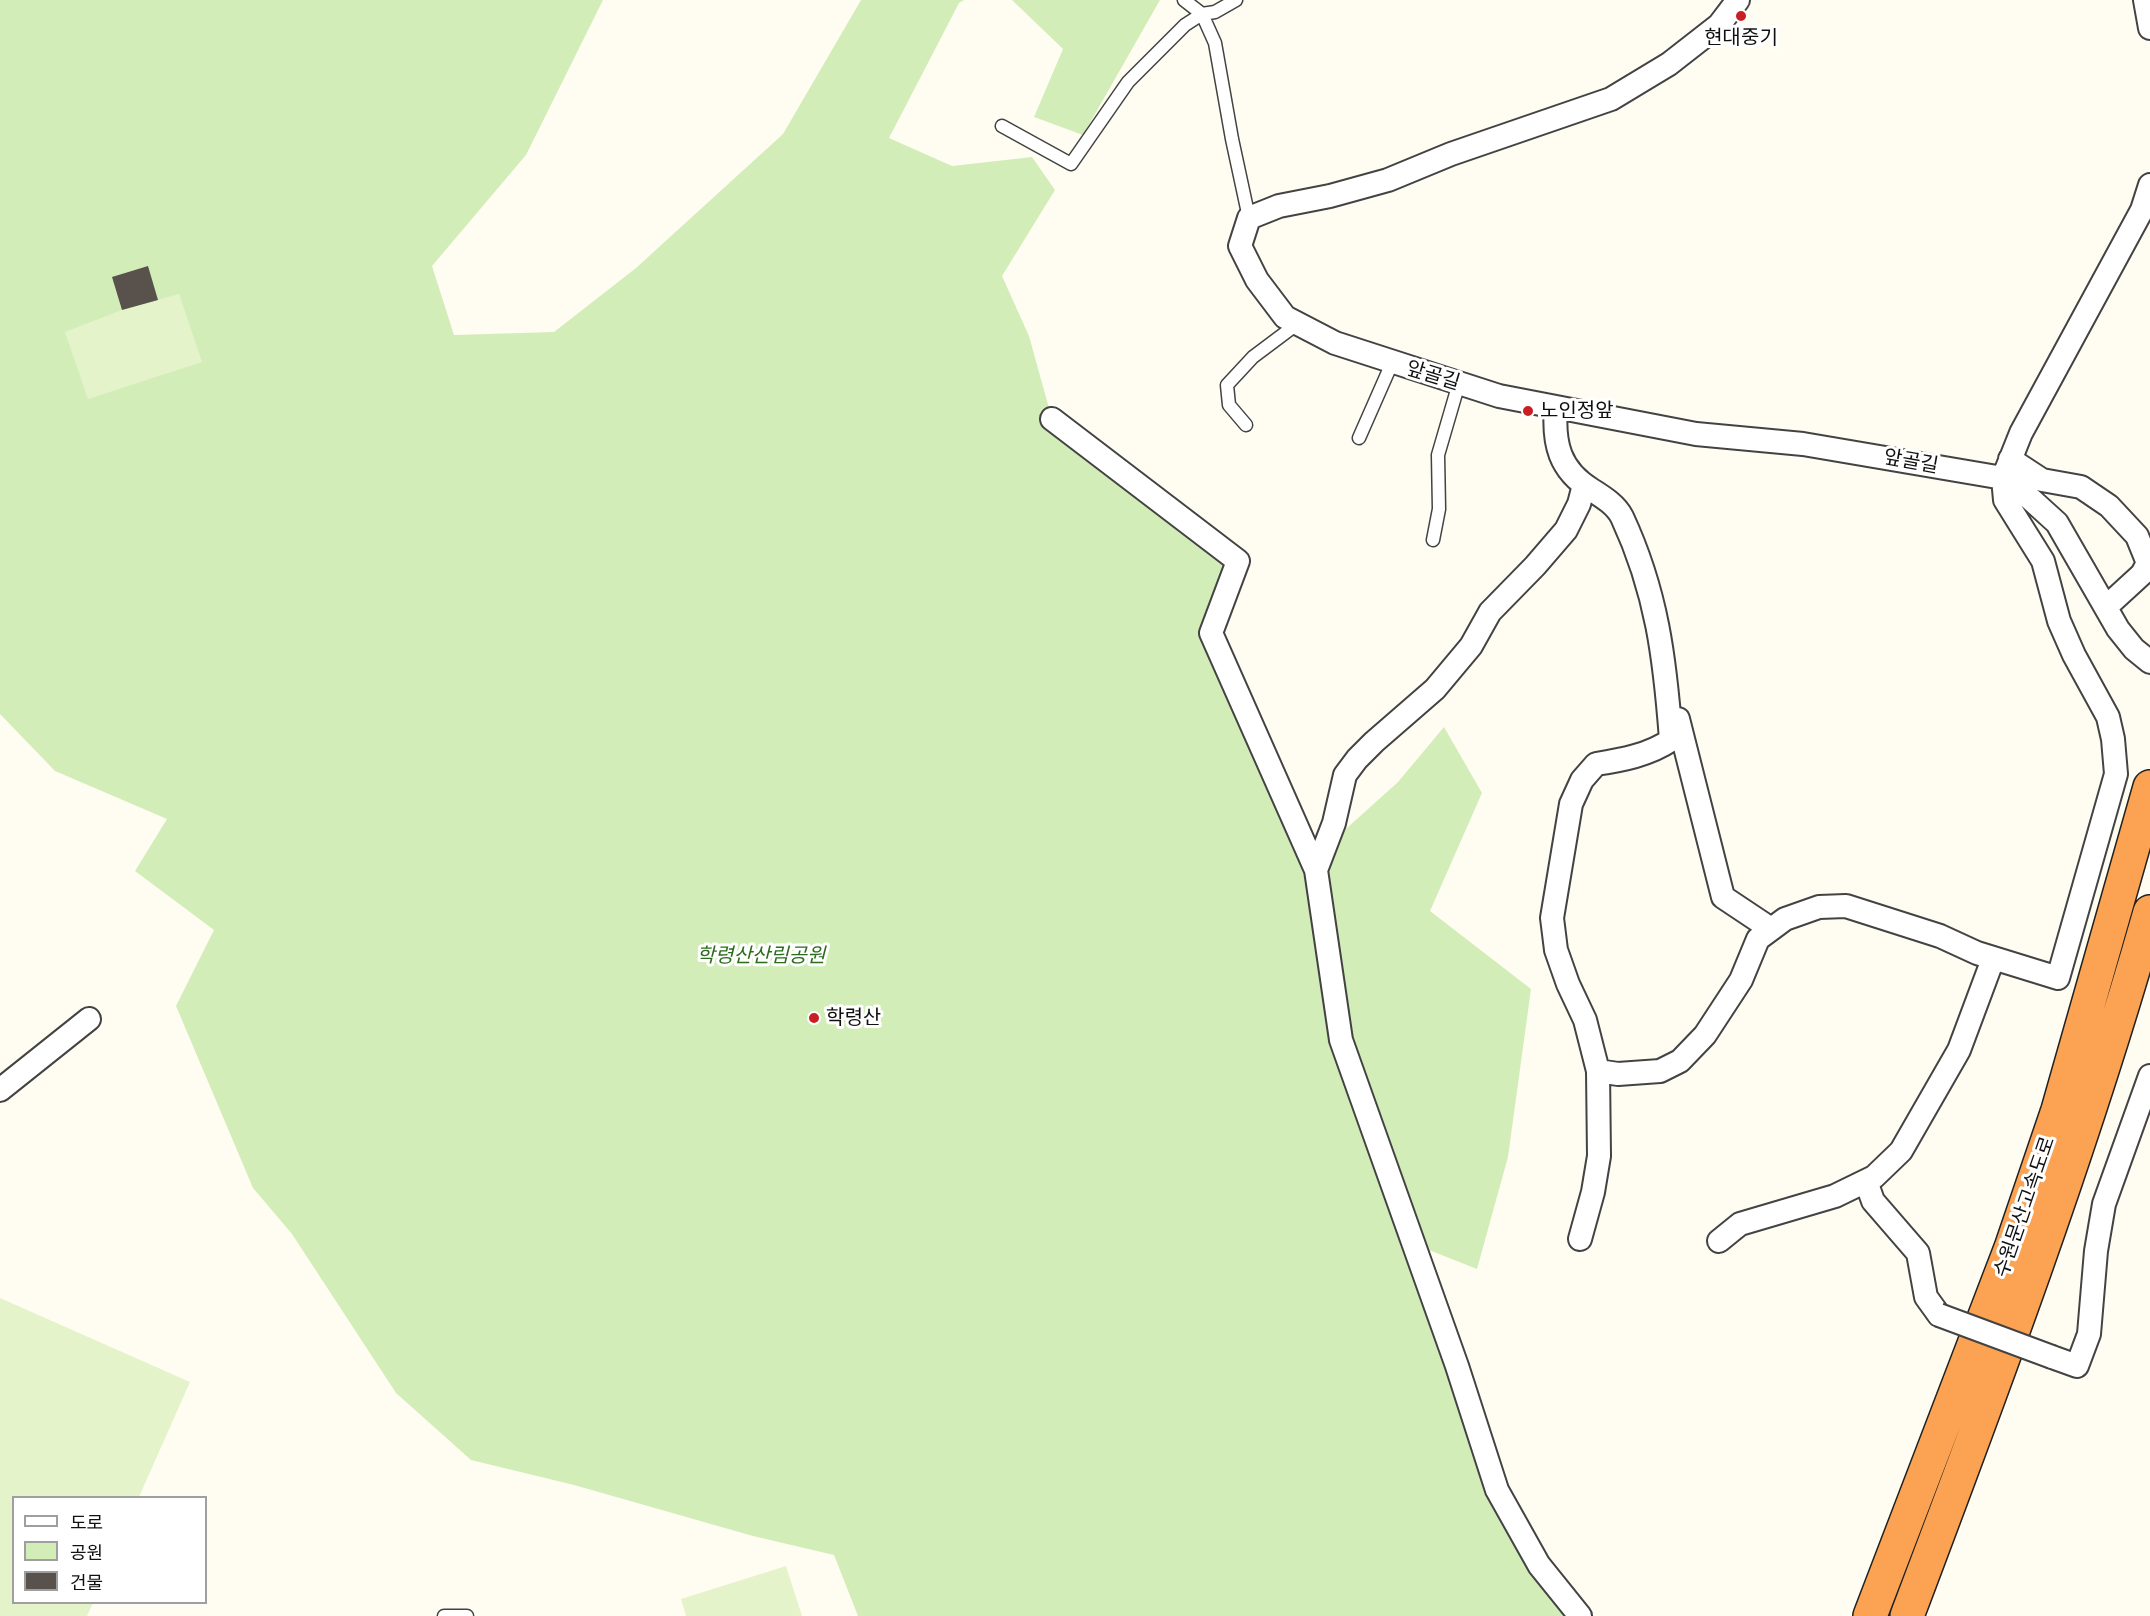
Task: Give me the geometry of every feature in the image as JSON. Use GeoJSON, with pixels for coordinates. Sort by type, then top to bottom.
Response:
{"type":"FeatureCollection","features":[{"type":"Feature","properties":{"kind":"highway","name":"수원문산고속도로"},"geometry":{"type":"LineString","coordinates":[[1870,1616],[2012,1248],[2058,1110],[2150,787]]}},
{"type":"Feature","properties":{"kind":"highway","name":"수원문산고속도로"},"geometry":{"type":"LineString","coordinates":[[1907,1616],[2031,1284],[2078,1148],[2150,912]]}},
{"type":"Feature","properties":{"kind":"street"},"geometry":{"type":"LineString","coordinates":[[1249,218],[1279,206],[1330,196],[1388,180],[1451,154],[1611,99],[1669,64],[1719,25],[1738,0]]}},
{"type":"Feature","properties":{"kind":"street"},"geometry":{"type":"LineString","coordinates":[[2145,0],[2150,28]]}},
{"type":"Feature","properties":{"kind":"street"},"geometry":{"type":"LineString","coordinates":[[1598,1071],[1618,1074],[1660,1071],[1680,1061],[1705,1035],[1741,980],[1758,939],[1785,919],[1819,907],[1846,906],[1940,936],[1993,959],[2058,978],[2116,774],[2114,739],[2108,717],[2074,655],[2059,621],[2043,561],[2005,501],[2007,469],[2021,434],[2142,210],[2150,185]]}},
{"type":"Feature","properties":{"kind":"street","name":"앞골길"},"geometry":{"type":"LineString","coordinates":[[1249,218],[1240,246],[1257,280],[1285,317],[1335,343],[1392,363],[1499,396],[1696,434],[1803,444],[2007,469],[2024,493],[2057,523],[2118,629],[2134,649],[2150,662]]}},
{"type":"Feature","properties":{"kind":"street"},"geometry":{"type":"LineString","coordinates":[[1556,407],[1554,431],[1564,465],[1584,485],[1606,499],[1621,513],[1632,541],[1660,632],[1671,740],[1660,748],[1596,764],[1582,780],[1571,804],[1552,918],[1556,951],[1585,1020],[1598,1071],[1599,1156],[1593,1192],[1580,1239]]}},
{"type":"Feature","properties":{"kind":"street"},"geometry":{"type":"LineString","coordinates":[[1052,419],[1238,561],[1211,633],[1316,870],[1341,1040],[1457,1366],[1497,1490],[1539,1565],[1580,1616]]}},
{"type":"Feature","properties":{"kind":"street"},"geometry":{"type":"LineString","coordinates":[[2007,469],[2042,480],[2081,487],[2109,506],[2137,536],[2148,563],[2142,574],[2106,607]]}},
{"type":"Feature","properties":{"kind":"street"},"geometry":{"type":"LineString","coordinates":[[1316,870],[1334,823],[1345,775],[1380,736],[1435,689],[1471,646],[1490,612],[1566,530],[1579,504],[1584,485]]}},
{"type":"Feature","properties":{"kind":"street"},"geometry":{"type":"LineString","coordinates":[[1666,674],[1723,897],[1771,929]]}},
{"type":"Feature","properties":{"kind":"street"},"geometry":{"type":"LineString","coordinates":[[1719,1241],[1740,1224],[1835,1196],[1866,1181],[1874,1177],[1901,1151],[1959,1050],[1993,959]]}},
{"type":"Feature","properties":{"kind":"street"},"geometry":{"type":"LineString","coordinates":[[0,1090],[89,1019]]}},
{"type":"Feature","properties":{"kind":"street"},"geometry":{"type":"LineString","coordinates":[[1866,1181],[1874,1202],[1918,1253],[1926,1297],[1939,1315],[2077,1366],[2089,1334],[2096,1251],[2104,1204],[2150,1076]]}},
{"type":"Feature","properties":{"kind":"lane"},"geometry":{"type":"LineString","coordinates":[[1184,0],[1202,14],[1215,43],[1249,218]]}},
{"type":"Feature","properties":{"kind":"lane"},"geometry":{"type":"LineString","coordinates":[[1002,126],[1071,164],[1128,82],[1185,25],[1202,14],[1215,12],[1236,0]]}},
{"type":"Feature","properties":{"kind":"lane"},"geometry":{"type":"LineString","coordinates":[[1246,425],[1230,405],[1227,385],[1254,357],[1297,324]]}},
{"type":"Feature","properties":{"kind":"lane"},"geometry":{"type":"LineString","coordinates":[[1359,438],[1392,363]]}},
{"type":"Feature","properties":{"kind":"lane"},"geometry":{"type":"LineString","coordinates":[[1433,540],[1439,509],[1438,455],[1459,383]]}},
{"type":"Feature","properties":{"kind":"lane"},"geometry":{"type":"LineString","coordinates":[[444,1616],[467,1616]]}},
{"type":"Feature","properties":{"kind":"green space","name":"학령산산림공원"},"geometry":{"type":"Polygon","coordinates":[[[0,0],[603,0],[526,155],[432,266],[454,335],[554,332],[636,268],[783,134],[861,0],[964,0],[959,3],[889,138],[952,166],[1032,157],[1055,190],[1002,276],[1029,336],[1052,419],[1238,561],[1211,633],[1317,855],[1398,782],[1444,727],[1482,793],[1430,911],[1531,989],[1508,1157],[1477,1269],[1429,1250],[1435,1294],[1508,1525],[1580,1616],[858,1616],[834,1555],[753,1536],[574,1485],[471,1460],[396,1393],[292,1234],[253,1188],[176,1006],[214,930],[135,871],[167,819],[55,771],[0,714],[0,0]]]}},
{"type":"Feature","properties":{"kind":"green space"},"geometry":{"type":"Polygon","coordinates":[[[1012,0],[1160,0],[1083,135],[1034,117],[1063,49],[1012,0]]]}},
{"type":"Feature","properties":{"kind":"green space"},"geometry":{"type":"Polygon","coordinates":[[[179,294],[202,362],[88,399],[65,332],[122,310],[179,294]]]}},
{"type":"Feature","properties":{"kind":"green space"},"geometry":{"type":"Polygon","coordinates":[[[0,1298],[190,1382],[139,1496],[12,1496],[12,1604],[93,1604],[87,1616],[0,1616],[0,1298]]]}},
{"type":"Feature","properties":{"kind":"green space"},"geometry":{"type":"Polygon","coordinates":[[[786,1566],[802,1616],[686,1616],[681,1599],[786,1566]]]}},
{"type":"Feature","properties":{"kind":"building"},"geometry":{"type":"Polygon","coordinates":[[[148,266],[158,300],[122,310],[112,277],[148,266]]]}},
{"type":"Feature","properties":{"kind":"place","name":"현대중기"},"geometry":{"type":"Point","coordinates":[1741,16]}},
{"type":"Feature","properties":{"kind":"place","name":"노인정앞"},"geometry":{"type":"Point","coordinates":[1528,411]}},
{"type":"Feature","properties":{"kind":"place","name":"학령산"},"geometry":{"type":"Point","coordinates":[814,1018]}}]}
